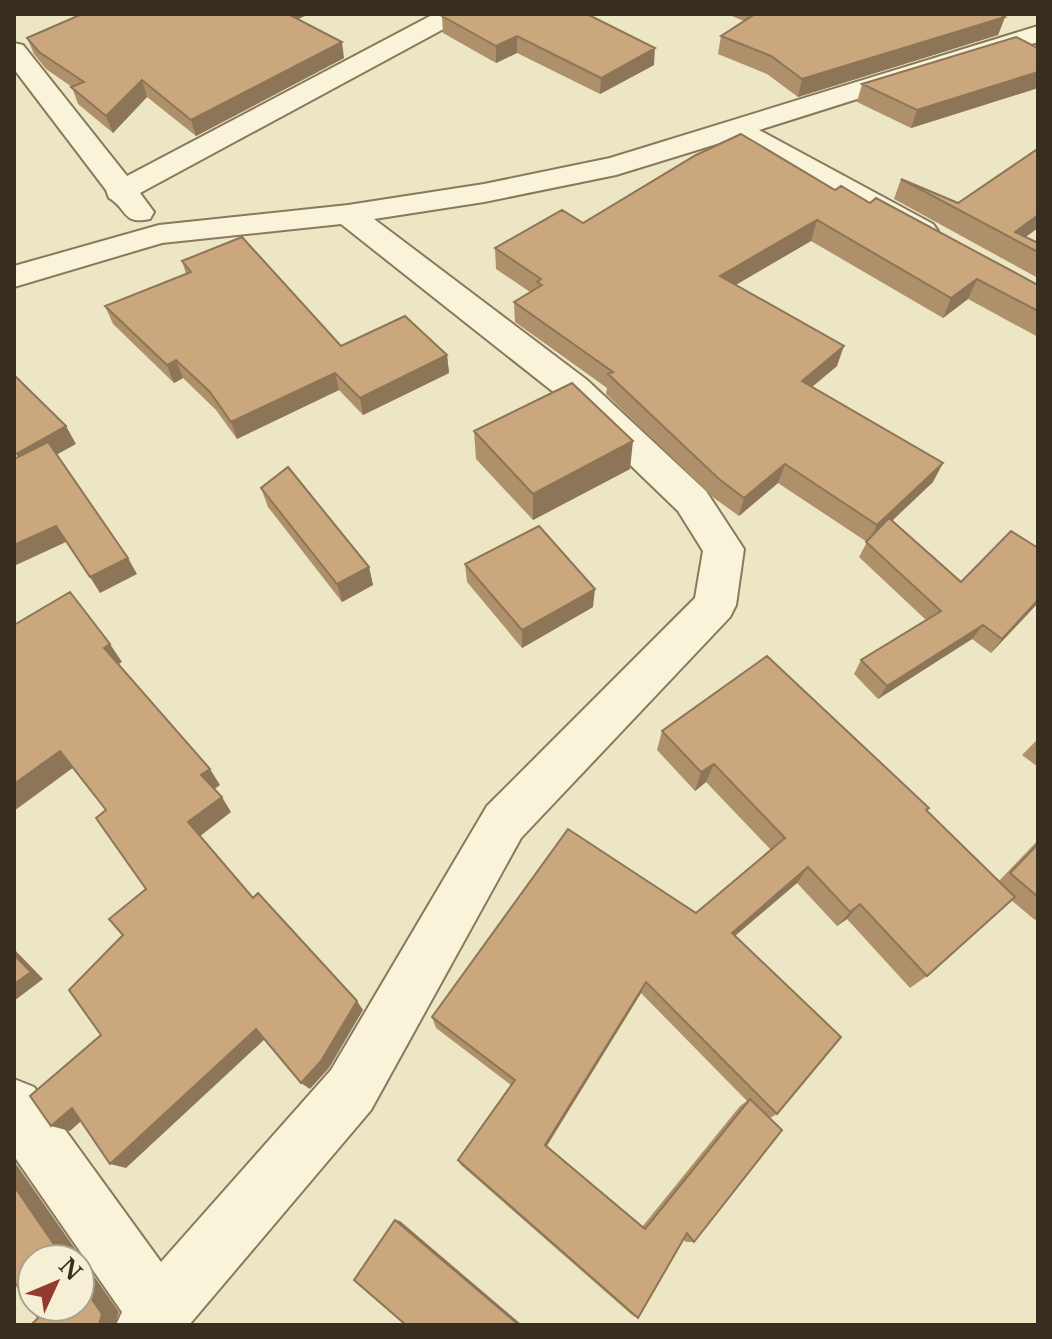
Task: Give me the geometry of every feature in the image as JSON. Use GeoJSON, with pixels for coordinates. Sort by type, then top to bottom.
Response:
{"type":"FeatureCollection","features":[{"type":"Feature","properties":{"kind":"street"},"geometry":{"type":"LineString","coordinates":[[120,192],[453,14]]}},
{"type":"Feature","properties":{"kind":"street"},"geometry":{"type":"LineString","coordinates":[[14,277],[159,234],[348,214],[484,193],[616,166],[1038,34]]}},
{"type":"Feature","properties":{"kind":"street"},"geometry":{"type":"LineString","coordinates":[[14,51],[120,192],[159,234]]}},
{"type":"Feature","properties":{"kind":"street"},"geometry":{"type":"LineString","coordinates":[[738,130],[943,243]]}},
{"type":"Feature","properties":{"kind":"street"},"geometry":{"type":"LineString","coordinates":[[14,1107],[154,1319],[351,1090],[504,822],[715,605],[724,549],[692,501],[574,389],[348,214]]}},
{"type":"Feature","properties":{"kind":"building"},"geometry":{"type":"Polygon","coordinates":[[[82,14],[288,14],[342,42],[191,120],[142,80],[106,116],[71,87],[84,82],[39,52],[27,38],[82,14]]]}},
{"type":"Feature","properties":{"kind":"building"},"geometry":{"type":"Polygon","coordinates":[[[587,14],[655,48],[601,78],[517,36],[496,46],[442,16],[587,14]]]}},
{"type":"Feature","properties":{"kind":"building"},"geometry":{"type":"Polygon","coordinates":[[[755,14],[999,14],[1005,17],[802,79],[771,56],[721,36],[755,14]]]}},
{"type":"Feature","properties":{"kind":"building"},"geometry":{"type":"Polygon","coordinates":[[[1016,37],[1038,48],[1038,72],[917,110],[862,84],[1016,37]]]}},
{"type":"Feature","properties":{"kind":"building"},"geometry":{"type":"Polygon","coordinates":[[[741,134],[835,190],[841,186],[870,203],[876,198],[1038,285],[1038,311],[977,279],[951,298],[817,220],[720,276],[844,346],[802,381],[943,463],[877,525],[785,464],[744,498],[719,479],[608,374],[613,372],[514,302],[542,285],[537,282],[541,279],[495,248],[562,210],[583,223],[696,155],[741,134]]]}},
{"type":"Feature","properties":{"kind":"building"},"geometry":{"type":"Polygon","coordinates":[[[1036,150],[1038,215],[1015,232],[1038,243],[1038,252],[901,179],[958,203],[1036,150]]]}},
{"type":"Feature","properties":{"kind":"building"},"geometry":{"type":"Polygon","coordinates":[[[242,237],[341,346],[405,316],[447,355],[360,398],[335,373],[231,422],[210,392],[176,360],[167,365],[105,306],[191,272],[182,261],[242,237]]]}},
{"type":"Feature","properties":{"kind":"building"},"geometry":{"type":"Polygon","coordinates":[[[14,375],[66,426],[16,454],[14,451],[14,375]]]}},
{"type":"Feature","properties":{"kind":"building"},"geometry":{"type":"Polygon","coordinates":[[[572,383],[633,441],[533,494],[474,431],[572,383]]]}},
{"type":"Feature","properties":{"kind":"building"},"geometry":{"type":"Polygon","coordinates":[[[48,442],[128,558],[90,577],[56,526],[14,545],[14,459],[48,442]]]}},
{"type":"Feature","properties":{"kind":"building"},"geometry":{"type":"Polygon","coordinates":[[[288,467],[369,567],[337,584],[261,488],[288,467]]]}},
{"type":"Feature","properties":{"kind":"building"},"geometry":{"type":"Polygon","coordinates":[[[889,518],[961,582],[1011,531],[1038,548],[1038,600],[1002,639],[983,625],[887,686],[861,660],[941,611],[866,542],[889,518]]]}},
{"type":"Feature","properties":{"kind":"building"},"geometry":{"type":"Polygon","coordinates":[[[539,526],[595,589],[522,630],[465,564],[539,526]]]}},
{"type":"Feature","properties":{"kind":"building"},"geometry":{"type":"Polygon","coordinates":[[[70,592],[110,644],[104,648],[210,769],[201,775],[222,797],[188,822],[253,898],[258,893],[357,1001],[321,1061],[301,1083],[256,1029],[110,1164],[72,1108],[51,1126],[30,1096],[101,1035],[69,990],[123,935],[109,919],[146,889],[96,818],[106,810],[60,751],[14,784],[14,625],[70,592]]]}},
{"type":"Feature","properties":{"kind":"building"},"geometry":{"type":"Polygon","coordinates":[[[767,656],[929,808],[926,810],[1015,897],[927,976],[860,904],[850,912],[808,867],[732,933],[841,1037],[777,1114],[646,982],[545,1145],[645,1229],[750,1099],[782,1130],[694,1242],[687,1233],[638,1318],[458,1160],[515,1080],[432,1017],[568,829],[696,913],[785,838],[714,764],[701,772],[662,731],[767,656]]]}},
{"type":"Feature","properties":{"kind":"building"},"geometry":{"type":"Polygon","coordinates":[[[1038,844],[1038,897],[1010,873],[1038,844]]]}},
{"type":"Feature","properties":{"kind":"building"},"geometry":{"type":"Polygon","coordinates":[[[14,955],[31,972],[14,984],[14,955]]]}},
{"type":"Feature","properties":{"kind":"building"},"geometry":{"type":"Polygon","coordinates":[[[14,1186],[53,1243],[16,1243],[16,1284],[14,1186]]]}},
{"type":"Feature","properties":{"kind":"building"},"geometry":{"type":"Polygon","coordinates":[[[395,1220],[519,1325],[406,1325],[354,1280],[395,1220]]]}},
{"type":"Feature","properties":{"kind":"building"},"geometry":{"type":"Polygon","coordinates":[[[96,1305],[102,1314],[99,1325],[31,1325],[96,1323],[96,1305]]]}}]}
